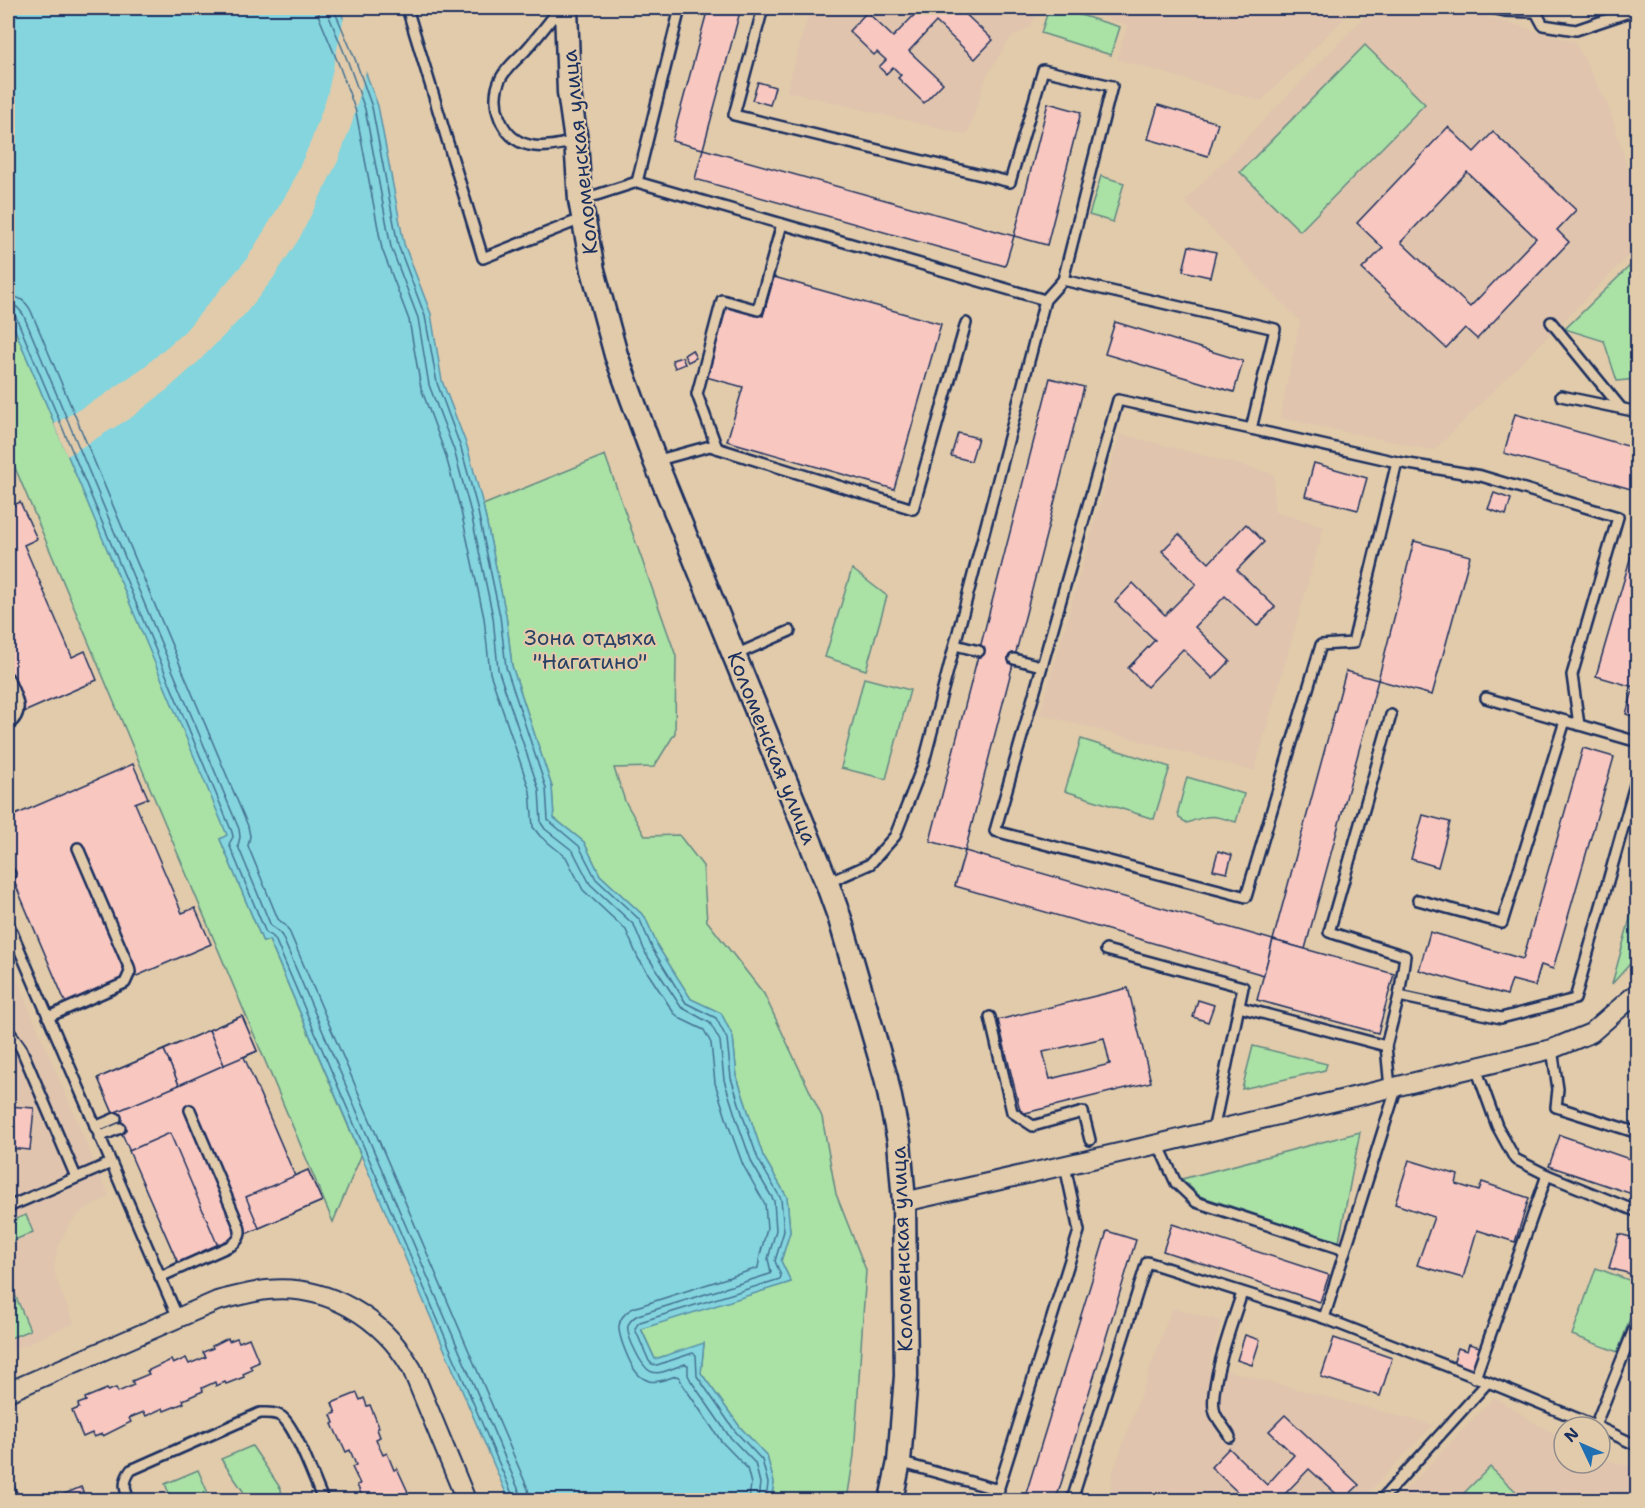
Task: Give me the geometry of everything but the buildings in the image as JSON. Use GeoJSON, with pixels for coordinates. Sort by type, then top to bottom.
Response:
{"type":"FeatureCollection","features":[{"type":"Feature","properties":{"kind":"street","name":"Коломенская улица"},"geometry":{"type":"LineString","coordinates":[[566,8],[569,92],[582,209],[593,270],[616,355],[655,462],[827,883],[886,1078],[899,1141],[903,1202],[906,1376],[899,1462],[891,1500]]}},
{"type":"Feature","properties":{"kind":"street"},"geometry":{"type":"LineString","coordinates":[[903,1202],[1065,1166],[1552,1049],[1591,1033],[1638,992]]}},
{"type":"Feature","properties":{"kind":"street"},"geometry":{"type":"LineString","coordinates":[[8,1392],[218,1301],[250,1292],[268,1290],[296,1290],[324,1296],[358,1311],[387,1335],[406,1358],[466,1500]]}},
{"type":"Feature","properties":{"kind":"lane"},"geometry":{"type":"LineString","coordinates":[[407,8],[483,258],[637,183],[1045,300]]}},
{"type":"Feature","properties":{"kind":"lane"},"geometry":{"type":"LineString","coordinates":[[560,8],[511,64],[500,79],[494,97],[499,119],[513,138],[530,146],[551,146],[576,141]]}},
{"type":"Feature","properties":{"kind":"lane"},"geometry":{"type":"LineString","coordinates":[[637,183],[680,8]]}},
{"type":"Feature","properties":{"kind":"lane"},"geometry":{"type":"LineString","coordinates":[[763,8],[734,115],[1010,182],[1043,70],[1112,86],[1063,280],[1045,300],[924,762],[895,836],[870,864],[827,883]]}},
{"type":"Feature","properties":{"kind":"lane"},"geometry":{"type":"LineString","coordinates":[[1491,8],[1505,11],[1537,10],[1543,25],[1576,30],[1638,9]]}},
{"type":"Feature","properties":{"kind":"lane"},"geometry":{"type":"LineString","coordinates":[[717,448],[697,394],[722,300],[758,310],[782,224]]}},
{"type":"Feature","properties":{"kind":"lane"},"geometry":{"type":"LineString","coordinates":[[1063,280],[1275,329],[1251,429]]}},
{"type":"Feature","properties":{"kind":"lane"},"geometry":{"type":"LineString","coordinates":[[1551,322],[1621,408]]}},
{"type":"Feature","properties":{"kind":"lane"},"geometry":{"type":"LineString","coordinates":[[655,462],[710,446],[913,509],[966,323]]}},
{"type":"Feature","properties":{"kind":"lane"},"geometry":{"type":"LineString","coordinates":[[1561,396],[1638,412]]}},
{"type":"Feature","properties":{"kind":"lane"},"geometry":{"type":"LineString","coordinates":[[1397,462],[1353,643],[1322,645],[1246,897],[995,831],[1118,400],[1397,462],[1481,476],[1618,517],[1572,675],[1579,725]]}},
{"type":"Feature","properties":{"kind":"lane"},"geometry":{"type":"LineString","coordinates":[[735,655],[790,632]]}},
{"type":"Feature","properties":{"kind":"lane"},"geometry":{"type":"LineString","coordinates":[[955,645],[979,651]]}},
{"type":"Feature","properties":{"kind":"lane"},"geometry":{"type":"LineString","coordinates":[[1014,659],[1041,666]]}},
{"type":"Feature","properties":{"kind":"lane"},"geometry":{"type":"LineString","coordinates":[[8,678],[18,702],[18,709],[14,721],[8,725]]}},
{"type":"Feature","properties":{"kind":"lane"},"geometry":{"type":"LineString","coordinates":[[1486,698],[1638,742]]}},
{"type":"Feature","properties":{"kind":"lane"},"geometry":{"type":"LineString","coordinates":[[1324,1318],[1394,1087],[1386,1046],[1399,996],[1405,956],[1329,932],[1390,715]]}},
{"type":"Feature","properties":{"kind":"lane"},"geometry":{"type":"LineString","coordinates":[[1418,900],[1502,923],[1565,721]]}},
{"type":"Feature","properties":{"kind":"lane"},"geometry":{"type":"LineString","coordinates":[[1399,996],[1501,1018],[1575,999],[1638,774]]}},
{"type":"Feature","properties":{"kind":"lane"},"geometry":{"type":"LineString","coordinates":[[48,1017],[125,983],[130,972],[78,848]]}},
{"type":"Feature","properties":{"kind":"lane"},"geometry":{"type":"LineString","coordinates":[[8,923],[178,1318]]}},
{"type":"Feature","properties":{"kind":"lane"},"geometry":{"type":"LineString","coordinates":[[1106,950],[1243,987],[1213,1131]]}},
{"type":"Feature","properties":{"kind":"lane"},"geometry":{"type":"LineString","coordinates":[[1239,1007],[1386,1046]]}},
{"type":"Feature","properties":{"kind":"lane"},"geometry":{"type":"LineString","coordinates":[[990,1017],[1012,1112],[1033,1126],[1083,1112],[1090,1140]]}},
{"type":"Feature","properties":{"kind":"lane"},"geometry":{"type":"LineString","coordinates":[[8,1030],[21,1048],[76,1178]]}},
{"type":"Feature","properties":{"kind":"lane"},"geometry":{"type":"LineString","coordinates":[[1552,1049],[1558,1089],[1556,1107],[1638,1133]]}},
{"type":"Feature","properties":{"kind":"lane"},"geometry":{"type":"LineString","coordinates":[[1476,1068],[1497,1126],[1515,1159],[1547,1175],[1638,1212]]}},
{"type":"Feature","properties":{"kind":"lane"},"geometry":{"type":"LineString","coordinates":[[160,1277],[232,1245],[240,1234],[239,1226],[190,1110]]}},
{"type":"Feature","properties":{"kind":"lane"},"geometry":{"type":"LineString","coordinates":[[95,1127],[116,1118]]}},
{"type":"Feature","properties":{"kind":"lane"},"geometry":{"type":"LineString","coordinates":[[99,1137],[120,1128]]}},
{"type":"Feature","properties":{"kind":"lane"},"geometry":{"type":"LineString","coordinates":[[1158,1144],[1176,1183],[1196,1202],[1345,1250]]}},
{"type":"Feature","properties":{"kind":"lane"},"geometry":{"type":"LineString","coordinates":[[8,1207],[111,1163]]}},
{"type":"Feature","properties":{"kind":"lane"},"geometry":{"type":"LineString","coordinates":[[995,1500],[1079,1231],[1065,1166]]}},
{"type":"Feature","properties":{"kind":"lane"},"geometry":{"type":"LineString","coordinates":[[1475,1378],[1547,1175]]}},
{"type":"Feature","properties":{"kind":"lane"},"geometry":{"type":"LineString","coordinates":[[1072,1500],[1147,1262],[1324,1318],[1569,1415]]}},
{"type":"Feature","properties":{"kind":"lane"},"geometry":{"type":"LineString","coordinates":[[1230,1437],[1215,1413],[1213,1399],[1219,1368],[1242,1293]]}},
{"type":"Feature","properties":{"kind":"lane"},"geometry":{"type":"LineString","coordinates":[[1602,1415],[1638,1319]]}},
{"type":"Feature","properties":{"kind":"lane"},"geometry":{"type":"LineString","coordinates":[[1381,1500],[1488,1382]]}},
{"type":"Feature","properties":{"kind":"lane"},"geometry":{"type":"LineString","coordinates":[[129,1500],[124,1488],[131,1470],[260,1413],[271,1413],[280,1416],[291,1425],[323,1500]]}},
{"type":"Feature","properties":{"kind":"lane"},"geometry":{"type":"LineString","coordinates":[[1612,1434],[1638,1446]]}},
{"type":"Feature","properties":{"kind":"lane"},"geometry":{"type":"LineString","coordinates":[[899,1462],[999,1490]]}},
{"type":"Feature","properties":{"kind":"lane"},"geometry":{"type":"LineString","coordinates":[[8,1486],[13,1500]]}},
{"type":"Feature","properties":{"kind":"shaded area"},"geometry":{"type":"Polygon","coordinates":[[[810,8],[1040,8],[1030,27],[1010,38],[986,77],[967,135],[787,91],[810,8]]]}},
{"type":"Feature","properties":{"kind":"shaded area"},"geometry":{"type":"Polygon","coordinates":[[[1074,8],[1354,8],[1261,101],[1117,59],[1128,25],[1074,8]]]}},
{"type":"Feature","properties":{"kind":"shaded area"},"geometry":{"type":"Polygon","coordinates":[[[1373,8],[1455,8],[1575,42],[1609,108],[1637,199],[1637,247],[1434,450],[1280,418],[1300,321],[1185,201],[1373,8]]]}},
{"type":"Feature","properties":{"kind":"shaded area"},"geometry":{"type":"Polygon","coordinates":[[[1120,434],[1274,474],[1274,512],[1324,526],[1254,771],[1040,714],[1120,434]]]}},
{"type":"Feature","properties":{"kind":"shaded area"},"geometry":{"type":"Polygon","coordinates":[[[13,971],[109,1197],[83,1210],[69,1224],[58,1246],[54,1264],[55,1277],[74,1323],[8,1352],[8,974],[13,971]]]}},
{"type":"Feature","properties":{"kind":"shaded area"},"geometry":{"type":"Polygon","coordinates":[[[1172,1308],[1221,1321],[1209,1366],[1433,1425],[1361,1500],[1107,1500],[1112,1475],[1172,1308]]]}},
{"type":"Feature","properties":{"kind":"shaded area"},"geometry":{"type":"Polygon","coordinates":[[[1494,1397],[1552,1433],[1552,1475],[1612,1475],[1612,1462],[1637,1469],[1637,1500],[1396,1500],[1494,1397]]]}},
{"type":"Feature","properties":{"kind":"green space"},"geometry":{"type":"Polygon","coordinates":[[[1049,8],[1057,8],[1120,27],[1111,55],[1041,33],[1049,8]]]}},
{"type":"Feature","properties":{"kind":"green space"},"geometry":{"type":"Polygon","coordinates":[[[1365,45],[1425,104],[1300,231],[1240,172],[1365,45]]]}},
{"type":"Feature","properties":{"kind":"green space"},"geometry":{"type":"Polygon","coordinates":[[[1101,176],[1124,183],[1113,222],[1089,215],[1101,176]]]}},
{"type":"Feature","properties":{"kind":"green space"},"geometry":{"type":"Polygon","coordinates":[[[1637,259],[1637,379],[1617,381],[1604,341],[1565,329],[1637,259]]]}},
{"type":"Feature","properties":{"kind":"green space"},"geometry":{"type":"Polygon","coordinates":[[[8,313],[228,836],[220,839],[263,942],[269,940],[361,1156],[333,1222],[8,451],[8,313]]]}},
{"type":"Feature","properties":{"kind":"green space","name":"Зона отдыха \"Нагатино\""},"geometry":{"type":"Polygon","coordinates":[[[605,455],[676,656],[675,733],[654,767],[614,768],[625,801],[645,836],[679,835],[703,866],[707,921],[764,994],[822,1117],[836,1194],[866,1270],[854,1455],[847,1500],[771,1500],[774,1483],[767,1456],[740,1427],[701,1373],[704,1344],[655,1359],[641,1328],[791,1282],[781,1261],[790,1232],[787,1197],[763,1156],[737,1077],[733,1037],[721,1013],[691,999],[658,947],[645,917],[600,875],[584,842],[554,818],[552,787],[512,666],[506,615],[483,505],[605,455]]]}},
{"type":"Feature","properties":{"kind":"green space"},"geometry":{"type":"Polygon","coordinates":[[[852,569],[887,596],[866,670],[825,657],[852,569]]]}},
{"type":"Feature","properties":{"kind":"green space"},"geometry":{"type":"Polygon","coordinates":[[[864,678],[910,690],[886,779],[841,768],[864,678]]]}},
{"type":"Feature","properties":{"kind":"green space"},"geometry":{"type":"Polygon","coordinates":[[[1081,739],[1170,767],[1154,819],[1065,791],[1081,739]]]}},
{"type":"Feature","properties":{"kind":"green space"},"geometry":{"type":"Polygon","coordinates":[[[1187,777],[1244,794],[1236,822],[1211,816],[1187,823],[1179,818],[1178,811],[1187,777]]]}},
{"type":"Feature","properties":{"kind":"green space"},"geometry":{"type":"Polygon","coordinates":[[[1637,893],[1637,956],[1612,984],[1637,893]]]}},
{"type":"Feature","properties":{"kind":"green space"},"geometry":{"type":"Polygon","coordinates":[[[1253,1046],[1327,1064],[1325,1070],[1242,1089],[1253,1046]]]}},
{"type":"Feature","properties":{"kind":"green space"},"geometry":{"type":"Polygon","coordinates":[[[1360,1132],[1339,1242],[1200,1196],[1182,1179],[1360,1132]]]}},
{"type":"Feature","properties":{"kind":"green space"},"geometry":{"type":"Polygon","coordinates":[[[26,1215],[33,1232],[8,1243],[8,1222],[26,1215]]]}},
{"type":"Feature","properties":{"kind":"green space"},"geometry":{"type":"Polygon","coordinates":[[[1596,1268],[1637,1283],[1637,1298],[1618,1352],[1572,1335],[1596,1268]]]}},
{"type":"Feature","properties":{"kind":"green space"},"geometry":{"type":"Polygon","coordinates":[[[8,1278],[30,1330],[8,1339],[8,1278]]]}},
{"type":"Feature","properties":{"kind":"green space"},"geometry":{"type":"Polygon","coordinates":[[[252,1446],[281,1489],[282,1500],[249,1500],[221,1459],[252,1446]]]}},
{"type":"Feature","properties":{"kind":"green space"},"geometry":{"type":"Polygon","coordinates":[[[1490,1467],[1525,1500],[1457,1500],[1490,1467]]]}},
{"type":"Feature","properties":{"kind":"green space"},"geometry":{"type":"Polygon","coordinates":[[[198,1470],[211,1500],[172,1500],[165,1484],[198,1470]]]}},
{"type":"Feature","properties":{"kind":"water"},"geometry":{"type":"Polygon","coordinates":[[[8,8],[339,8],[378,106],[404,244],[431,314],[442,381],[467,446],[483,505],[506,615],[512,666],[552,787],[554,818],[584,842],[600,875],[645,917],[658,947],[691,999],[721,1013],[733,1037],[737,1077],[763,1156],[787,1197],[790,1232],[781,1261],[791,1282],[641,1329],[655,1359],[704,1343],[701,1373],[740,1427],[767,1456],[774,1483],[771,1500],[509,1500],[269,940],[263,942],[220,839],[227,835],[8,313],[8,8]]]}},
{"type":"Feature","properties":{"kind":"pier"},"geometry":{"type":"Polygon","coordinates":[[[345,12],[367,67],[352,123],[338,161],[299,239],[272,280],[245,314],[196,364],[132,417],[67,456],[54,424],[104,395],[145,366],[184,332],[246,260],[290,188],[311,141],[327,96],[345,12]]]}}]}
